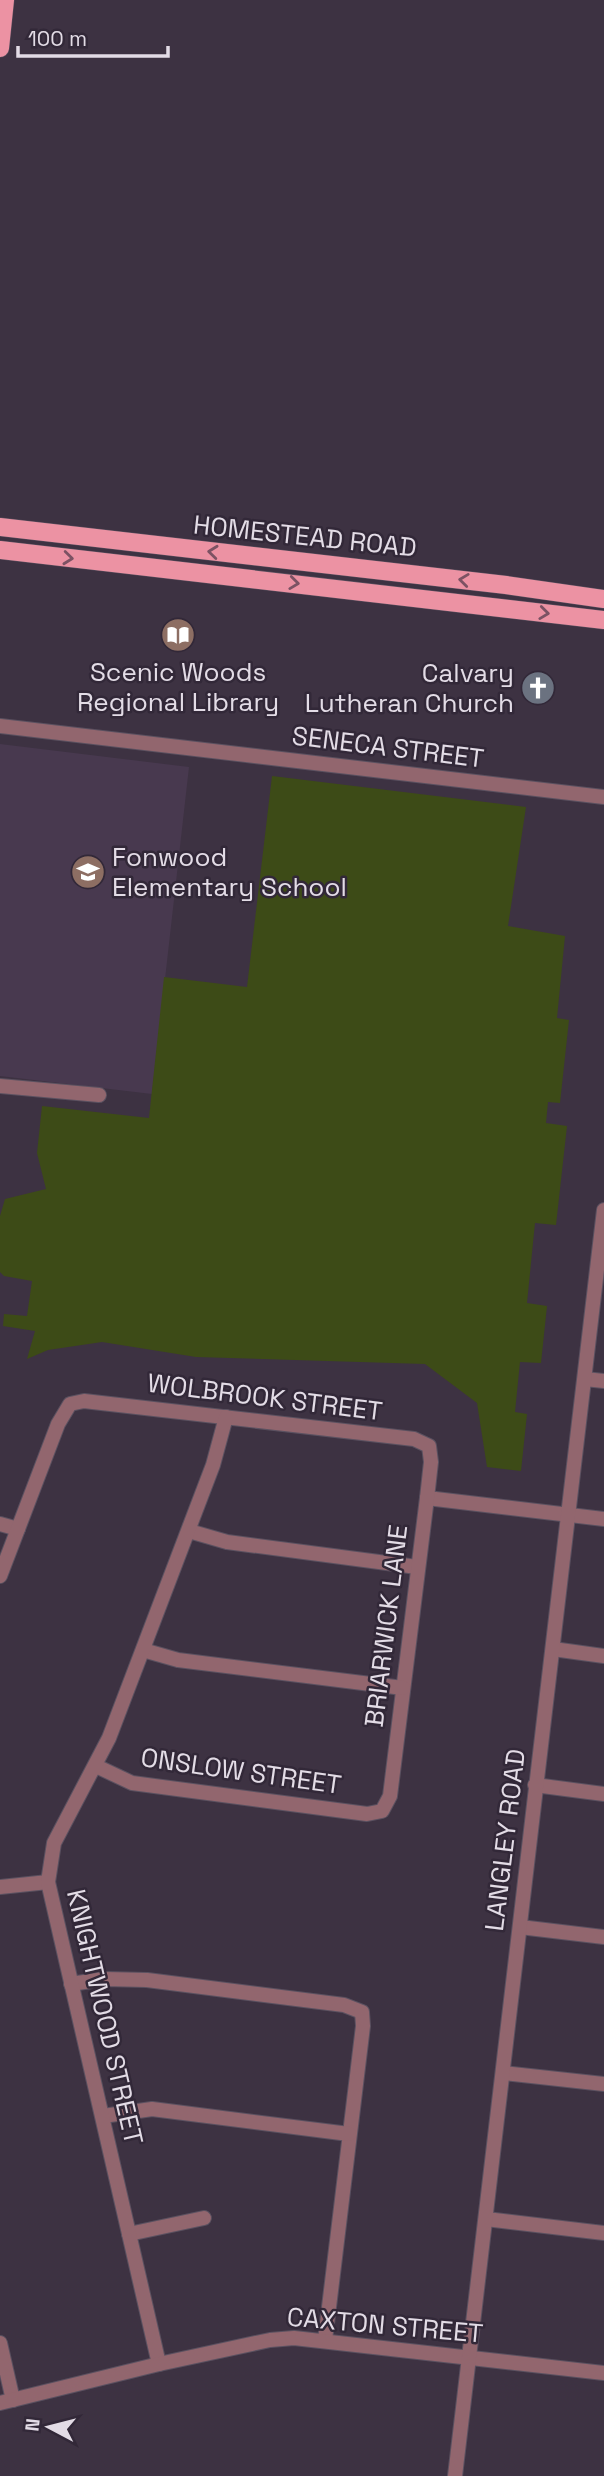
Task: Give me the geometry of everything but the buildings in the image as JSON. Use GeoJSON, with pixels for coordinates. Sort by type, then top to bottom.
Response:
{"type":"FeatureCollection","features":[{"type":"Feature","properties":{"kind":"main road"},"geometry":{"type":"LineString","coordinates":[[0,48],[5,0]]}},
{"type":"Feature","properties":{"kind":"main road","name":"HOMESTEAD ROAD"},"geometry":{"type":"LineString","coordinates":[[0,527],[506,585],[604,599]]}},
{"type":"Feature","properties":{"kind":"main road"},"geometry":{"type":"LineString","coordinates":[[156,567],[159,546]]}},
{"type":"Feature","properties":{"kind":"main road","name":"HOMESTEAD ROAD"},"geometry":{"type":"LineString","coordinates":[[0,551],[604,620]]}},
{"type":"Feature","properties":{"kind":"main road"},"geometry":{"type":"LineString","coordinates":[[506,585],[506,608]]}},
{"type":"Feature","properties":{"kind":"street","name":"SENECA STREET"},"geometry":{"type":"LineString","coordinates":[[0,726],[604,797]]}},
{"type":"Feature","properties":{"kind":"street"},"geometry":{"type":"LineString","coordinates":[[0,1086],[99,1096]]}},
{"type":"Feature","properties":{"kind":"street","name":"LANGLEY ROAD"},"geometry":{"type":"LineString","coordinates":[[455,2476],[604,1210]]}},
{"type":"Feature","properties":{"kind":"street"},"geometry":{"type":"LineString","coordinates":[[585,1379],[604,1381]]}},
{"type":"Feature","properties":{"kind":"street","name":"WOLBROOK STREET"},"geometry":{"type":"LineString","coordinates":[[18,1529],[58,1424],[70,1404],[84,1401],[414,1439],[429,1446]]}},
{"type":"Feature","properties":{"kind":"street","name":"KNIGHTWOOD STREET"},"geometry":{"type":"LineString","coordinates":[[159,2364],[48,1882],[54,1843],[96,1766],[143,1650],[213,1465],[226,1417]]}},
{"type":"Feature","properties":{"kind":"street","name":"BRIARWICK LANE"},"geometry":{"type":"LineString","coordinates":[[383,1811],[390,1796],[427,1498],[431,1462],[429,1446]]}},
{"type":"Feature","properties":{"kind":"street"},"geometry":{"type":"LineString","coordinates":[[427,1498],[604,1519]]}},
{"type":"Feature","properties":{"kind":"street"},"geometry":{"type":"LineString","coordinates":[[0,1524],[18,1529],[0,1576]]}},
{"type":"Feature","properties":{"kind":"street"},"geometry":{"type":"LineString","coordinates":[[189,1531],[227,1542],[417,1567]]}},
{"type":"Feature","properties":{"kind":"street"},"geometry":{"type":"LineString","coordinates":[[553,1649],[604,1656]]}},
{"type":"Feature","properties":{"kind":"street"},"geometry":{"type":"LineString","coordinates":[[143,1650],[178,1660],[403,1688]]}},
{"type":"Feature","properties":{"kind":"street","name":"ONSLOW STREET"},"geometry":{"type":"LineString","coordinates":[[96,1766],[132,1783],[368,1814],[383,1811]]}},
{"type":"Feature","properties":{"kind":"street"},"geometry":{"type":"LineString","coordinates":[[536,1785],[604,1794]]}},
{"type":"Feature","properties":{"kind":"street"},"geometry":{"type":"LineString","coordinates":[[0,1887],[48,1882]]}},
{"type":"Feature","properties":{"kind":"street"},"geometry":{"type":"LineString","coordinates":[[520,1927],[604,1937]]}},
{"type":"Feature","properties":{"kind":"street"},"geometry":{"type":"LineString","coordinates":[[71,1984],[104,1979],[146,1980],[344,2004],[362,2012],[363,2026],[325,2340]]}},
{"type":"Feature","properties":{"kind":"street"},"geometry":{"type":"LineString","coordinates":[[503,2073],[604,2084]]}},
{"type":"Feature","properties":{"kind":"street"},"geometry":{"type":"LineString","coordinates":[[103,2116],[152,2109],[349,2134]]}},
{"type":"Feature","properties":{"kind":"street"},"geometry":{"type":"LineString","coordinates":[[129,2234],[204,2218]]}},
{"type":"Feature","properties":{"kind":"street"},"geometry":{"type":"LineString","coordinates":[[486,2220],[604,2233]]}},
{"type":"Feature","properties":{"kind":"street","name":"CAXTON STREET"},"geometry":{"type":"LineString","coordinates":[[7,2402],[159,2364],[270,2340],[294,2338],[604,2373]]}},
{"type":"Feature","properties":{"kind":"street"},"geometry":{"type":"LineString","coordinates":[[0,2343],[7,2402]]}},
{"type":"Feature","properties":{"kind":"shaded area","name":"Fonwood Elementary School"},"geometry":{"type":"Polygon","coordinates":[[[0,744],[189,767],[152,1094],[0,1076],[0,744]]]}},
{"type":"Feature","properties":{"kind":"green space"},"geometry":{"type":"Polygon","coordinates":[[[272,776],[526,807],[508,926],[565,936],[557,1018],[569,1020],[560,1103],[548,1102],[546,1123],[567,1126],[556,1225],[535,1223],[527,1303],[547,1306],[541,1363],[520,1362],[515,1412],[527,1414],[521,1471],[487,1467],[477,1403],[425,1364],[196,1357],[102,1342],[48,1350],[27,1359],[35,1331],[3,1326],[4,1314],[27,1316],[32,1281],[4,1276],[0,1272],[0,1216],[5,1199],[46,1189],[37,1153],[42,1106],[149,1118],[164,977],[247,987],[272,776]]]}},
{"type":"Feature","properties":{"kind":"place","name":"Scenic Woods Regional Library"},"geometry":{"type":"Point","coordinates":[178,635]}},
{"type":"Feature","properties":{"kind":"place","name":"Calvary Lutheran Church"},"geometry":{"type":"Point","coordinates":[538,688]}},
{"type":"Feature","properties":{"kind":"place","name":"Fonwood Elementary School"},"geometry":{"type":"Point","coordinates":[88,872]}}]}
